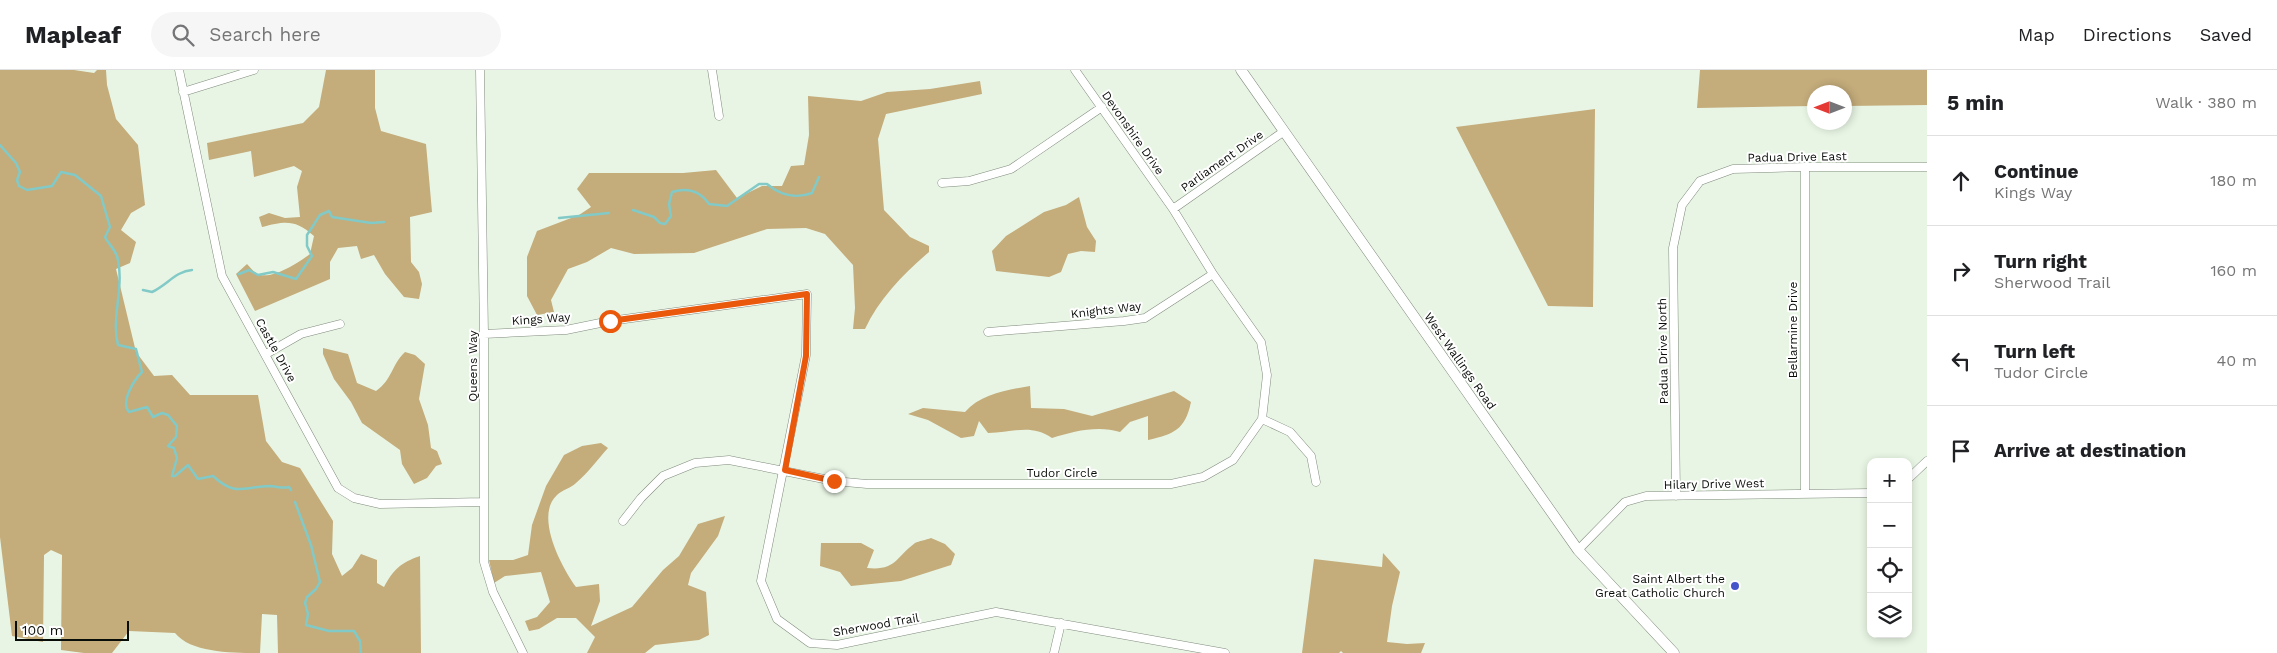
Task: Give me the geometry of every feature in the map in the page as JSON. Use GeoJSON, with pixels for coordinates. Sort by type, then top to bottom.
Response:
{"type":"FeatureCollection","features":[{"type":"Feature","properties":{"kind":"street","name":"Castle Drive"},"geometry":{"type":"LineString","coordinates":[[179,70],[222,276],[338,488],[354,498],[380,504],[484,502]]}},
{"type":"Feature","properties":{"kind":"street"},"geometry":{"type":"LineString","coordinates":[[184,92],[254,70]]}},
{"type":"Feature","properties":{"kind":"street","name":"Queens Way"},"geometry":{"type":"LineString","coordinates":[[480,70],[484,334],[484,562],[493,592],[523,653]]}},
{"type":"Feature","properties":{"kind":"street"},"geometry":{"type":"LineString","coordinates":[[712,70],[719,116]]}},
{"type":"Feature","properties":{"kind":"street","name":"Devonshire Drive"},"geometry":{"type":"LineString","coordinates":[[1075,70],[1173,209]]}},
{"type":"Feature","properties":{"kind":"street","name":"West Wallings Road"},"geometry":{"type":"LineString","coordinates":[[1240,70],[1578,550],[1674,653]]}},
{"type":"Feature","properties":{"kind":"street"},"geometry":{"type":"LineString","coordinates":[[942,183],[969,181],[1011,169],[1102,107]]}},
{"type":"Feature","properties":{"kind":"street","name":"Parliament Drive"},"geometry":{"type":"LineString","coordinates":[[1173,209],[1283,132]]}},
{"type":"Feature","properties":{"kind":"street","name":"Padua Drive East"},"geometry":{"type":"LineString","coordinates":[[1682,205],[1700,182],[1733,170],[1805,166],[1927,166]]}},
{"type":"Feature","properties":{"kind":"street","name":"Bellarmine Drive"},"geometry":{"type":"LineString","coordinates":[[1805,166],[1805,493]]}},
{"type":"Feature","properties":{"kind":"street","name":"Padua Drive North"},"geometry":{"type":"LineString","coordinates":[[1676,496],[1673,248],[1682,205]]}},
{"type":"Feature","properties":{"kind":"street","name":"Tudor Circle"},"geometry":{"type":"LineString","coordinates":[[623,520],[641,498],[664,476],[695,463],[728,460],[834,481],[867,484],[1171,484],[1203,477],[1232,460],[1262,419],[1268,376],[1260,342],[1213,274],[1173,209]]}},
{"type":"Feature","properties":{"kind":"street","name":"Knights Way"},"geometry":{"type":"LineString","coordinates":[[988,332],[1145,318],[1213,274]]}},
{"type":"Feature","properties":{"kind":"street","name":"Kings Way"},"geometry":{"type":"LineString","coordinates":[[484,334],[566,330],[610,321],[807,294]]}},
{"type":"Feature","properties":{"kind":"street","name":"Sherwood Trail"},"geometry":{"type":"LineString","coordinates":[[807,294],[806,356],[785,470],[761,581],[777,619],[810,643],[837,645],[996,612],[1225,653]]}},
{"type":"Feature","properties":{"kind":"street"},"geometry":{"type":"LineString","coordinates":[[266,354],[301,334],[340,324]]}},
{"type":"Feature","properties":{"kind":"street"},"geometry":{"type":"LineString","coordinates":[[1262,419],[1290,432],[1311,456],[1316,482]]}},
{"type":"Feature","properties":{"kind":"street"},"geometry":{"type":"LineString","coordinates":[[1912,476],[1927,461]]}},
{"type":"Feature","properties":{"kind":"street","name":"Hilary Drive West"},"geometry":{"type":"LineString","coordinates":[[1578,550],[1625,502],[1646,496],[1867,493]]}},
{"type":"Feature","properties":{"kind":"street"},"geometry":{"type":"LineString","coordinates":[[1054,653],[1061,623]]}},
{"type":"Feature","properties":{"kind":"shaded area"},"geometry":{"type":"Polygon","coordinates":[[[0,70],[74,70],[94,73],[97,70],[106,70],[107,85],[116,119],[138,145],[145,205],[131,213],[121,230],[136,242],[130,263],[116,269],[136,352],[154,376],[172,375],[190,395],[258,395],[266,441],[282,462],[300,468],[333,521],[332,554],[342,576],[352,568],[361,554],[377,560],[377,583],[384,587],[398,567],[420,556],[421,653],[278,653],[277,615],[262,614],[260,653],[225,652],[202,648],[182,640],[175,633],[129,631],[112,653],[84,653],[61,650],[62,555],[51,550],[44,555],[43,642],[12,636],[0,537],[0,70]]]}},
{"type":"Feature","properties":{"kind":"shaded area"},"geometry":{"type":"Polygon","coordinates":[[[326,70],[375,70],[375,108],[381,131],[426,144],[432,212],[410,217],[411,262],[419,272],[422,284],[419,299],[404,297],[385,274],[374,255],[361,259],[357,246],[338,248],[330,262],[330,279],[255,311],[236,274],[247,264],[255,272],[262,275],[276,273],[310,254],[314,236],[307,230],[290,223],[277,223],[262,227],[259,217],[269,213],[285,218],[300,217],[297,187],[302,171],[294,166],[254,177],[251,151],[209,160],[207,143],[303,123],[319,107],[326,70]]]}},
{"type":"Feature","properties":{"kind":"shaded area"},"geometry":{"type":"Polygon","coordinates":[[[1700,70],[1927,70],[1927,105],[1852,106],[1852,85],[1807,85],[1807,106],[1697,108],[1700,70]]]}},
{"type":"Feature","properties":{"kind":"shaded area"},"geometry":{"type":"Polygon","coordinates":[[[980,81],[982,94],[886,114],[878,139],[884,210],[910,237],[929,246],[929,252],[892,287],[877,307],[865,329],[853,329],[855,308],[853,265],[825,234],[806,228],[767,229],[694,253],[634,254],[611,248],[587,262],[568,269],[551,300],[554,312],[537,315],[527,296],[527,257],[537,231],[579,215],[591,207],[577,189],[589,173],[683,173],[716,170],[737,198],[762,186],[782,186],[791,166],[804,165],[809,135],[808,96],[861,101],[887,92],[930,89],[980,81]]]}},
{"type":"Feature","properties":{"kind":"shaded area"},"geometry":{"type":"Polygon","coordinates":[[[1595,109],[1593,307],[1548,306],[1456,127],[1595,109]]]}},
{"type":"Feature","properties":{"kind":"shaded area"},"geometry":{"type":"Polygon","coordinates":[[[1079,197],[1087,227],[1096,241],[1095,252],[1081,251],[1068,254],[1061,272],[1049,277],[996,271],[992,251],[1006,236],[1044,212],[1066,205],[1079,197]]]}},
{"type":"Feature","properties":{"kind":"shaded area"},"geometry":{"type":"Polygon","coordinates":[[[323,348],[348,354],[357,383],[376,391],[386,382],[400,357],[405,352],[415,355],[425,364],[419,399],[428,425],[431,448],[437,451],[442,464],[436,466],[427,478],[414,484],[402,464],[400,450],[362,423],[351,402],[334,379],[323,354],[323,348]]]}},
{"type":"Feature","properties":{"kind":"shaded area"},"geometry":{"type":"Polygon","coordinates":[[[1030,386],[1031,408],[1064,409],[1092,416],[1174,391],[1191,402],[1182,425],[1171,433],[1148,440],[1148,416],[1130,422],[1120,432],[1095,429],[1052,438],[1044,433],[1029,430],[988,433],[979,421],[974,436],[961,438],[928,420],[908,414],[923,408],[965,412],[971,406],[987,397],[1004,391],[1030,386]]]}},
{"type":"Feature","properties":{"kind":"shaded area"},"geometry":{"type":"Polygon","coordinates":[[[601,443],[608,448],[574,485],[557,495],[551,504],[548,516],[549,528],[558,555],[576,587],[599,584],[600,601],[591,626],[632,607],[663,570],[679,556],[698,524],[725,516],[718,536],[691,573],[688,585],[706,592],[709,635],[699,640],[655,645],[645,653],[587,653],[595,637],[576,618],[557,618],[539,629],[529,631],[525,621],[537,617],[550,602],[541,572],[505,576],[494,583],[489,560],[513,560],[528,555],[532,525],[546,486],[564,455],[582,446],[601,443]]]}},
{"type":"Feature","properties":{"kind":"shaded area"},"geometry":{"type":"Polygon","coordinates":[[[931,538],[945,544],[955,554],[951,565],[901,581],[851,586],[840,572],[820,566],[821,543],[861,543],[874,550],[867,568],[877,568],[890,565],[915,543],[931,538]]]}},
{"type":"Feature","properties":{"kind":"shaded area"},"geometry":{"type":"Polygon","coordinates":[[[1383,553],[1400,572],[1392,606],[1387,642],[1425,643],[1421,653],[1343,653],[1341,651],[1339,653],[1302,653],[1314,559],[1382,567],[1383,553]]]}},
{"type":"Feature","properties":{"kind":"waterway"},"geometry":{"type":"LineString","coordinates":[[0,145],[16,163],[20,172],[17,180],[19,186],[27,190],[52,186],[61,172],[75,175],[101,196],[110,227],[105,237],[118,260],[120,281],[116,325],[118,345],[136,349],[142,372],[129,391],[126,403],[127,408],[129,412],[147,407],[153,417],[162,413],[168,415],[177,426],[176,437],[168,446],[174,448],[177,458],[172,476],[175,476],[188,465],[198,479],[213,476],[234,489],[269,486],[289,487],[291,490]]}},
{"type":"Feature","properties":{"kind":"waterway"},"geometry":{"type":"LineString","coordinates":[[633,210],[654,217],[660,223],[665,224],[671,216],[669,204],[672,192],[693,191],[702,196],[709,204],[727,206],[759,184],[767,184],[777,191],[788,195],[806,195],[812,193],[819,177]]}},
{"type":"Feature","properties":{"kind":"waterway"},"geometry":{"type":"LineString","coordinates":[[239,274],[249,270],[258,275],[273,272],[296,279],[312,256],[307,246],[307,235],[320,215],[329,211],[332,217],[371,223],[384,222]]}},
{"type":"Feature","properties":{"kind":"waterway"},"geometry":{"type":"LineString","coordinates":[[559,218],[609,213]]}},
{"type":"Feature","properties":{"kind":"waterway"},"geometry":{"type":"LineString","coordinates":[[143,290],[152,292],[181,273],[192,270]]}},
{"type":"Feature","properties":{"kind":"waterway"},"geometry":{"type":"LineString","coordinates":[[295,502],[311,545],[320,582],[316,589],[307,597],[305,603],[308,614],[306,625],[329,631],[354,631],[360,641],[361,653]]}},
{"type":"Feature","properties":{"kind":"place","name":"Saint Albert the Great Catholic Church"},"geometry":{"type":"Point","coordinates":[1735,586]}},
{"type":"Feature","properties":{"kind":"route"},"geometry":{"type":"LineString","coordinates":[[610,321],[807,294],[806,356],[785,470],[834,481]]}}]}
